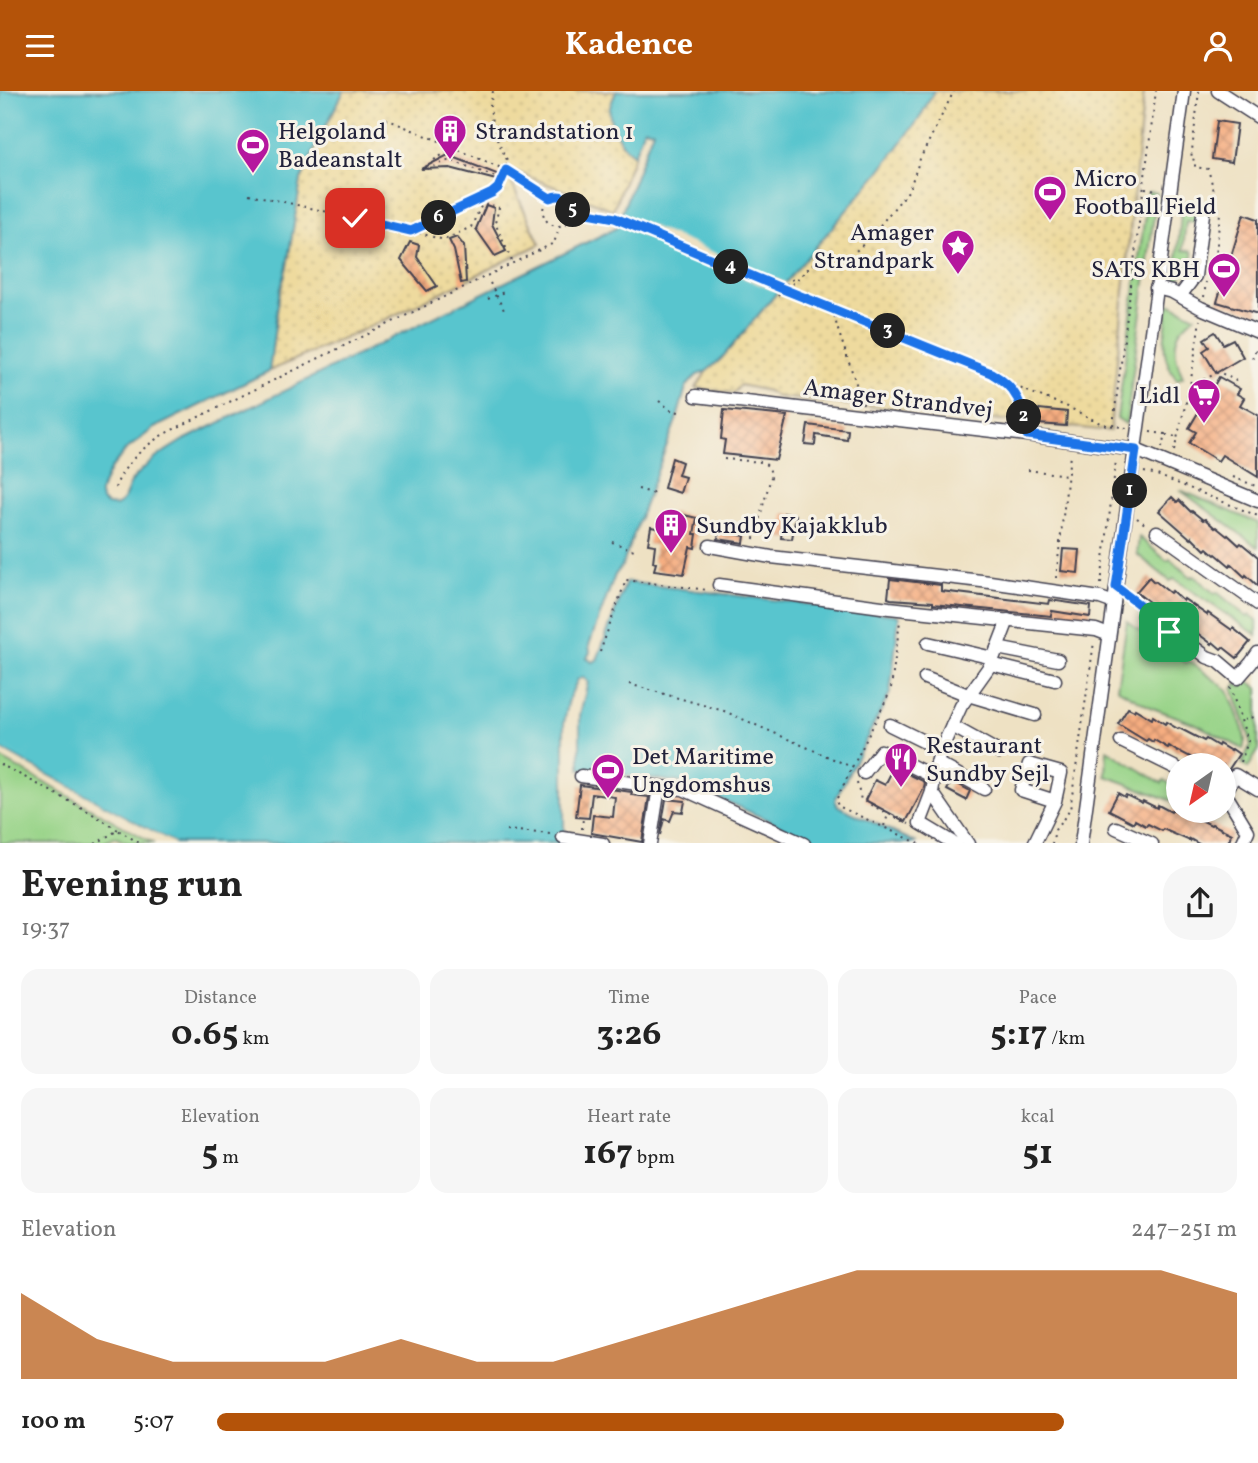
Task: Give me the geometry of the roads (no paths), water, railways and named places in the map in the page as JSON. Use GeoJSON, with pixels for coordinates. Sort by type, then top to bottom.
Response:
{"type":"FeatureCollection","features":[{"type":"Feature","properties":{"kind":"street"},"geometry":{"type":"LineString","coordinates":[[1081,843],[1184,91]]}},
{"type":"Feature","properties":{"kind":"street"},"geometry":{"type":"LineString","coordinates":[[1218,91],[1258,117]]}},
{"type":"Feature","properties":{"kind":"street"},"geometry":{"type":"LineString","coordinates":[[1180,296],[1195,276],[1203,214]]}},
{"type":"Feature","properties":{"kind":"street"},"geometry":{"type":"LineString","coordinates":[[1156,288],[1180,296],[1258,332]]}},
{"type":"Feature","properties":{"kind":"street","name":"Amager Strandvej"},"geometry":{"type":"LineString","coordinates":[[696,396],[1136,450],[1258,501]]}},
{"type":"Feature","properties":{"kind":"street"},"geometry":{"type":"LineString","coordinates":[[1157,532],[1258,604]]}},
{"type":"Feature","properties":{"kind":"street"},"geometry":{"type":"LineString","coordinates":[[710,546],[771,557],[990,582],[1100,598],[1114,603]]}},
{"type":"Feature","properties":{"kind":"street"},"geometry":{"type":"LineString","coordinates":[[713,587],[1096,630],[1109,635]]}},
{"type":"Feature","properties":{"kind":"street"},"geometry":{"type":"LineString","coordinates":[[1143,616],[1185,645],[1195,647],[1207,657],[1219,661],[1238,678],[1256,661]]}},
{"type":"Feature","properties":{"kind":"street"},"geometry":{"type":"LineString","coordinates":[[955,843],[920,823],[932,792],[941,750],[968,695],[994,657],[1008,620]]}},
{"type":"Feature","properties":{"kind":"street"},"geometry":{"type":"LineString","coordinates":[[928,643],[994,657],[1055,680]]}},
{"type":"Feature","properties":{"kind":"street"},"geometry":{"type":"LineString","coordinates":[[994,657],[1058,660]]}},
{"type":"Feature","properties":{"kind":"street"},"geometry":{"type":"LineString","coordinates":[[925,678],[968,695],[1035,715]]}},
{"type":"Feature","properties":{"kind":"street"},"geometry":{"type":"LineString","coordinates":[[890,725],[941,750]]}},
{"type":"Feature","properties":{"kind":"street"},"geometry":{"type":"LineString","coordinates":[[952,726],[999,752]]}},
{"type":"Feature","properties":{"kind":"street"},"geometry":{"type":"LineString","coordinates":[[1121,741],[1166,763]]}},
{"type":"Feature","properties":{"kind":"street"},"geometry":{"type":"LineString","coordinates":[[858,773],[881,751],[934,777]]}},
{"type":"Feature","properties":{"kind":"street"},"geometry":{"type":"LineString","coordinates":[[937,763],[984,789]]}},
{"type":"Feature","properties":{"kind":"street"},"geometry":{"type":"LineString","coordinates":[[581,776],[683,789],[804,843]]}},
{"type":"Feature","properties":{"kind":"street"},"geometry":{"type":"LineString","coordinates":[[1236,776],[1258,789]]}},
{"type":"Feature","properties":{"kind":"street"},"geometry":{"type":"LineString","coordinates":[[650,843],[659,787]]}},
{"type":"Feature","properties":{"kind":"street"},"geometry":{"type":"LineString","coordinates":[[932,792],[968,843]]}},
{"type":"Feature","properties":{"kind":"street"},"geometry":{"type":"LineString","coordinates":[[1034,843],[1055,801]]}},
{"type":"Feature","properties":{"kind":"street"},"geometry":{"type":"LineString","coordinates":[[1236,812],[1248,831],[1242,843]]}},
{"type":"Feature","properties":{"kind":"street"},"geometry":{"type":"LineString","coordinates":[[1116,828],[1152,843]]}},
{"type":"Feature","properties":{"kind":"street"},"geometry":{"type":"LineString","coordinates":[[558,836],[603,843]]}},
{"type":"Feature","properties":{"kind":"water"},"geometry":{"type":"Polygon","coordinates":[[[0,91],[344,91],[301,180],[287,266],[279,296],[269,371],[154,428],[126,450],[111,468],[100,491],[103,502],[116,506],[123,500],[131,482],[139,473],[180,442],[616,228],[653,130],[644,128],[634,155],[629,151],[616,134],[611,120],[610,107],[616,91],[934,91],[919,119],[879,172],[721,359],[707,371],[697,375],[686,387],[622,566],[615,575],[589,645],[587,658],[592,662],[597,660],[626,582],[897,615],[899,617],[890,693],[835,800],[838,806],[917,843],[819,843],[685,783],[580,769],[580,715],[588,682],[583,677],[578,679],[569,698],[564,723],[564,843],[174,843],[0,749],[0,91]]]}},
{"type":"Feature","properties":{"kind":"place","name":"Strandstation 1"},"geometry":{"type":"Point","coordinates":[450,161]}},
{"type":"Feature","properties":{"kind":"place","name":"Helgoland Badeanstalt"},"geometry":{"type":"Point","coordinates":[253,175]}},
{"type":"Feature","properties":{"kind":"place","name":"Micro Football Field"},"geometry":{"type":"Point","coordinates":[1050,222]}},
{"type":"Feature","properties":{"kind":"place","name":"Amager Strandpark"},"geometry":{"type":"Point","coordinates":[958,276]}},
{"type":"Feature","properties":{"kind":"place","name":"SATS KBH"},"geometry":{"type":"Point","coordinates":[1224,299]}},
{"type":"Feature","properties":{"kind":"place","name":"Lidl"},"geometry":{"type":"Point","coordinates":[1204,425]}},
{"type":"Feature","properties":{"kind":"place","name":"Sundby Kajakklub"},"geometry":{"type":"Point","coordinates":[671,555]}},
{"type":"Feature","properties":{"kind":"place","name":"Restaurant Sundby Sejl"},"geometry":{"type":"Point","coordinates":[901,789]}},
{"type":"Feature","properties":{"kind":"place","name":"Det Maritime Ungdomshus"},"geometry":{"type":"Point","coordinates":[608,800]}}]}
